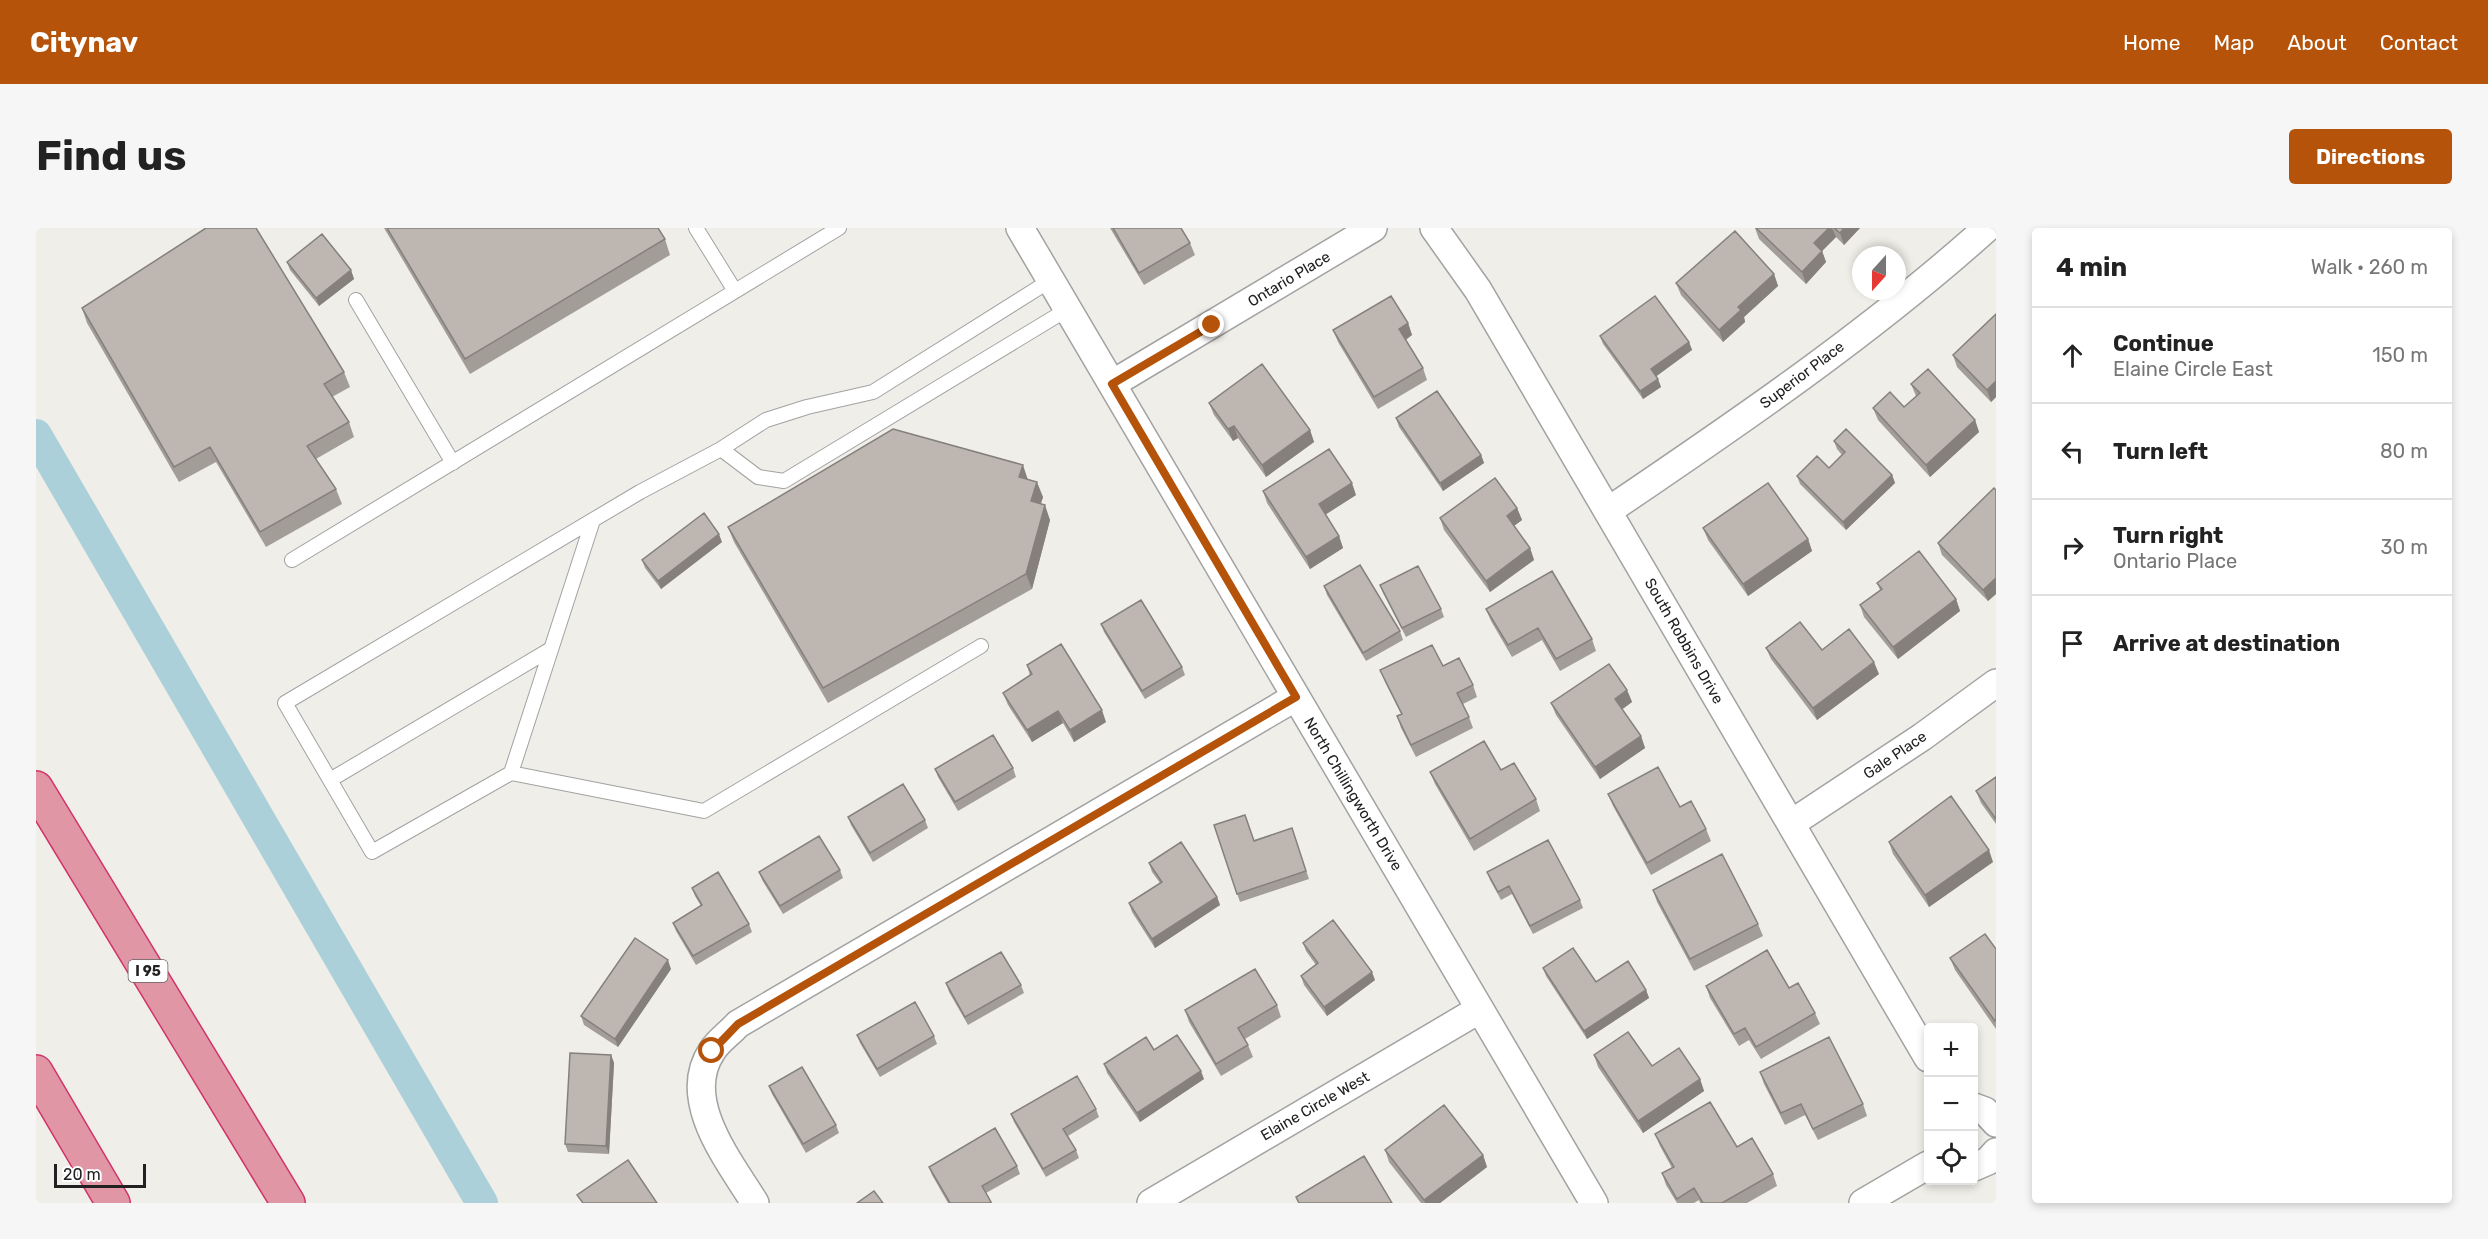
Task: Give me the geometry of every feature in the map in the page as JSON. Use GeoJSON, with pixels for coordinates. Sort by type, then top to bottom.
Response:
{"type":"FeatureCollection","features":[{"type":"Feature","properties":{"kind":"highway","name":"I 95"},"geometry":{"type":"LineString","coordinates":[[36,788],[288,1203]]}},
{"type":"Feature","properties":{"kind":"highway"},"geometry":{"type":"LineString","coordinates":[[36,1072],[113,1203]]}},
{"type":"Feature","properties":{"kind":"highway"},"geometry":{"type":"LineString","coordinates":[[260,1154],[314,1203]]}},
{"type":"Feature","properties":{"kind":"street","name":"North Chillingworth Drive"},"geometry":{"type":"LineString","coordinates":[[1020,228],[1594,1203]]}},
{"type":"Feature","properties":{"kind":"street","name":"Ontario Place"},"geometry":{"type":"LineString","coordinates":[[1112,384],[1373,228]]}},
{"type":"Feature","properties":{"kind":"street","name":"South Robbins Drive"},"geometry":{"type":"LineString","coordinates":[[1434,228],[1478,290],[1924,1049]]}},
{"type":"Feature","properties":{"kind":"street","name":"Superior Place"},"geometry":{"type":"LineString","coordinates":[[1608,510],[1737,424],[1833,352],[1987,228]]}},
{"type":"Feature","properties":{"kind":"street","name":"Gale Place"},"geometry":{"type":"LineString","coordinates":[[1792,824],[1922,737],[1996,683]]}},
{"type":"Feature","properties":{"kind":"street"},"geometry":{"type":"LineString","coordinates":[[755,1203],[711,1129],[701,1095],[703,1072],[712,1051],[738,1024],[1296,697]]}},
{"type":"Feature","properties":{"kind":"street","name":"Elaine Circle West"},"geometry":{"type":"LineString","coordinates":[[1151,1203],[1480,1009]]}},
{"type":"Feature","properties":{"kind":"street"},"geometry":{"type":"LineString","coordinates":[[1978,1109],[1986,1112],[1996,1123]]}},
{"type":"Feature","properties":{"kind":"street"},"geometry":{"type":"LineString","coordinates":[[1863,1203],[1924,1169]]}},
{"type":"Feature","properties":{"kind":"lane"},"geometry":{"type":"LineString","coordinates":[[696,228],[735,291]]}},
{"type":"Feature","properties":{"kind":"lane"},"geometry":{"type":"LineString","coordinates":[[292,560],[839,228]]}},
{"type":"Feature","properties":{"kind":"lane"},"geometry":{"type":"LineString","coordinates":[[981,646],[704,811],[511,773],[372,852],[285,703],[766,420],[807,407],[873,392],[1051,280]]}},
{"type":"Feature","properties":{"kind":"lane"},"geometry":{"type":"LineString","coordinates":[[356,300],[453,463]]}},
{"type":"Feature","properties":{"kind":"lane"},"geometry":{"type":"LineString","coordinates":[[721,448],[758,477],[784,481],[1068,309]]}},
{"type":"Feature","properties":{"kind":"lane"},"geometry":{"type":"LineString","coordinates":[[511,773],[593,520]]}},
{"type":"Feature","properties":{"kind":"lane"},"geometry":{"type":"LineString","coordinates":[[330,780],[551,649]]}},
{"type":"Feature","properties":{"kind":"building"},"geometry":{"type":"Polygon","coordinates":[[[206,228],[256,228],[344,372],[324,384],[349,422],[307,446],[336,489],[260,532],[210,447],[174,467],[82,308],[206,228]]]}},
{"type":"Feature","properties":{"kind":"building"},"geometry":{"type":"Polygon","coordinates":[[[387,228],[658,228],[665,239],[465,359],[387,228]]]}},
{"type":"Feature","properties":{"kind":"building"},"geometry":{"type":"Polygon","coordinates":[[[1113,228],[1181,228],[1190,243],[1139,273],[1113,228]]]}},
{"type":"Feature","properties":{"kind":"building"},"geometry":{"type":"Polygon","coordinates":[[[1756,228],[1829,228],[1814,243],[1822,251],[1802,272],[1756,228]]]}},
{"type":"Feature","properties":{"kind":"building"},"geometry":{"type":"Polygon","coordinates":[[[1834,228],[1844,228],[1840,233],[1834,228]]]}},
{"type":"Feature","properties":{"kind":"building"},"geometry":{"type":"Polygon","coordinates":[[[1735,231],[1774,274],[1738,307],[1741,310],[1719,330],[1676,283],[1735,231]]]}},
{"type":"Feature","properties":{"kind":"building"},"geometry":{"type":"Polygon","coordinates":[[[322,234],[351,270],[316,298],[287,262],[322,234]]]}},
{"type":"Feature","properties":{"kind":"building"},"geometry":{"type":"Polygon","coordinates":[[[1391,296],[1408,323],[1399,329],[1423,368],[1374,397],[1333,330],[1391,296]]]}},
{"type":"Feature","properties":{"kind":"building"},"geometry":{"type":"Polygon","coordinates":[[[1655,296],[1689,342],[1651,369],[1658,379],[1640,391],[1600,336],[1655,296]]]}},
{"type":"Feature","properties":{"kind":"building"},"geometry":{"type":"Polygon","coordinates":[[[1996,314],[1996,381],[1987,390],[1953,355],[1996,314]]]}},
{"type":"Feature","properties":{"kind":"building"},"geometry":{"type":"Polygon","coordinates":[[[1262,364],[1310,430],[1262,465],[1234,426],[1228,429],[1209,403],[1262,364]]]}},
{"type":"Feature","properties":{"kind":"building"},"geometry":{"type":"Polygon","coordinates":[[[1928,369],[1975,420],[1926,465],[1873,408],[1890,392],[1904,407],[1920,393],[1911,384],[1928,369]]]}},
{"type":"Feature","properties":{"kind":"building"},"geometry":{"type":"Polygon","coordinates":[[[1437,391],[1481,455],[1440,483],[1396,418],[1437,391]]]}},
{"type":"Feature","properties":{"kind":"building"},"geometry":{"type":"Polygon","coordinates":[[[893,429],[1023,465],[1019,477],[1037,482],[1031,501],[1045,505],[1026,574],[823,688],[728,527],[893,429]]]}},
{"type":"Feature","properties":{"kind":"building"},"geometry":{"type":"Polygon","coordinates":[[[1846,429],[1892,475],[1843,522],[1797,476],[1817,456],[1829,468],[1845,452],[1834,441],[1846,429]]]}},
{"type":"Feature","properties":{"kind":"building"},"geometry":{"type":"Polygon","coordinates":[[[1329,449],[1352,483],[1319,504],[1339,536],[1306,557],[1263,491],[1329,449]]]}},
{"type":"Feature","properties":{"kind":"building"},"geometry":{"type":"Polygon","coordinates":[[[1495,478],[1517,508],[1507,516],[1530,548],[1486,581],[1440,518],[1495,478]]]}},
{"type":"Feature","properties":{"kind":"building"},"geometry":{"type":"Polygon","coordinates":[[[1768,483],[1808,539],[1743,584],[1703,528],[1768,483]]]}},
{"type":"Feature","properties":{"kind":"building"},"geometry":{"type":"Polygon","coordinates":[[[1994,488],[1996,490],[1996,578],[1983,590],[1938,543],[1994,488]]]}},
{"type":"Feature","properties":{"kind":"building"},"geometry":{"type":"Polygon","coordinates":[[[704,513],[719,534],[658,581],[642,560],[704,513]]]}},
{"type":"Feature","properties":{"kind":"building"},"geometry":{"type":"Polygon","coordinates":[[[1919,551],[1956,599],[1893,647],[1860,605],[1882,589],[1877,583],[1919,551]]]}},
{"type":"Feature","properties":{"kind":"building"},"geometry":{"type":"Polygon","coordinates":[[[1360,565],[1400,631],[1363,653],[1324,586],[1360,565]]]}},
{"type":"Feature","properties":{"kind":"building"},"geometry":{"type":"Polygon","coordinates":[[[1418,566],[1441,609],[1402,628],[1380,585],[1418,566]]]}},
{"type":"Feature","properties":{"kind":"building"},"geometry":{"type":"Polygon","coordinates":[[[1552,571],[1592,639],[1556,659],[1538,628],[1508,645],[1486,609],[1552,571]]]}},
{"type":"Feature","properties":{"kind":"building"},"geometry":{"type":"Polygon","coordinates":[[[1141,600],[1182,667],[1142,691],[1101,624],[1141,600]]]}},
{"type":"Feature","properties":{"kind":"building"},"geometry":{"type":"Polygon","coordinates":[[[1800,622],[1822,650],[1849,629],[1874,662],[1813,708],[1766,648],[1800,622]]]}},
{"type":"Feature","properties":{"kind":"building"},"geometry":{"type":"Polygon","coordinates":[[[1061,644],[1102,710],[1070,730],[1058,711],[1027,730],[1003,693],[1032,674],[1027,665],[1061,644]]]}},
{"type":"Feature","properties":{"kind":"building"},"geometry":{"type":"Polygon","coordinates":[[[1432,645],[1443,666],[1459,658],[1473,685],[1457,693],[1469,717],[1411,745],[1397,716],[1402,714],[1380,670],[1432,645]]]}},
{"type":"Feature","properties":{"kind":"building"},"geometry":{"type":"Polygon","coordinates":[[[1609,664],[1627,690],[1615,699],[1641,736],[1595,767],[1551,703],[1609,664]]]}},
{"type":"Feature","properties":{"kind":"building"},"geometry":{"type":"Polygon","coordinates":[[[993,735],[1013,768],[955,802],[935,769],[993,735]]]}},
{"type":"Feature","properties":{"kind":"building"},"geometry":{"type":"Polygon","coordinates":[[[1484,741],[1501,770],[1514,763],[1536,799],[1470,839],[1430,772],[1484,741]]]}},
{"type":"Feature","properties":{"kind":"building"},"geometry":{"type":"Polygon","coordinates":[[[1658,767],[1680,807],[1691,801],[1706,829],[1647,863],[1608,794],[1658,767]]]}},
{"type":"Feature","properties":{"kind":"building"},"geometry":{"type":"Polygon","coordinates":[[[1996,777],[1996,819],[1976,791],[1996,777]]]}},
{"type":"Feature","properties":{"kind":"building"},"geometry":{"type":"Polygon","coordinates":[[[903,784],[925,820],[870,853],[848,817],[903,784]]]}},
{"type":"Feature","properties":{"kind":"building"},"geometry":{"type":"Polygon","coordinates":[[[1951,796],[1989,850],[1925,895],[1889,842],[1951,796]]]}},
{"type":"Feature","properties":{"kind":"building"},"geometry":{"type":"Polygon","coordinates":[[[1245,815],[1254,841],[1292,828],[1306,871],[1237,894],[1214,825],[1245,815]]]}},
{"type":"Feature","properties":{"kind":"building"},"geometry":{"type":"Polygon","coordinates":[[[819,836],[840,870],[780,906],[759,872],[819,836]]]}},
{"type":"Feature","properties":{"kind":"building"},"geometry":{"type":"Polygon","coordinates":[[[1548,840],[1580,900],[1530,926],[1509,886],[1498,892],[1487,872],[1548,840]]]}},
{"type":"Feature","properties":{"kind":"building"},"geometry":{"type":"Polygon","coordinates":[[[1181,842],[1217,897],[1152,939],[1129,903],[1162,882],[1149,863],[1181,842]]]}},
{"type":"Feature","properties":{"kind":"building"},"geometry":{"type":"Polygon","coordinates":[[[1722,854],[1758,924],[1690,959],[1653,890],[1722,854]]]}},
{"type":"Feature","properties":{"kind":"building"},"geometry":{"type":"Polygon","coordinates":[[[718,872],[749,924],[693,956],[673,923],[702,905],[692,888],[718,872]]]}},
{"type":"Feature","properties":{"kind":"building"},"geometry":{"type":"Polygon","coordinates":[[[1333,920],[1372,972],[1324,1007],[1301,976],[1318,963],[1303,943],[1333,920]]]}},
{"type":"Feature","properties":{"kind":"building"},"geometry":{"type":"Polygon","coordinates":[[[1985,934],[1996,949],[1995,1021],[1950,958],[1985,934]]]}},
{"type":"Feature","properties":{"kind":"building"},"geometry":{"type":"Polygon","coordinates":[[[635,938],[668,960],[615,1039],[581,1016],[635,938]]]}},
{"type":"Feature","properties":{"kind":"building"},"geometry":{"type":"Polygon","coordinates":[[[1573,948],[1596,982],[1628,961],[1646,990],[1584,1031],[1543,968],[1573,948]]]}},
{"type":"Feature","properties":{"kind":"building"},"geometry":{"type":"Polygon","coordinates":[[[1767,950],[1789,988],[1798,983],[1815,1013],[1756,1047],[1745,1028],[1734,1034],[1706,986],[1767,950]]]}},
{"type":"Feature","properties":{"kind":"building"},"geometry":{"type":"Polygon","coordinates":[[[1001,952],[1021,985],[965,1017],[946,983],[1001,952]]]}},
{"type":"Feature","properties":{"kind":"building"},"geometry":{"type":"Polygon","coordinates":[[[1255,969],[1277,1005],[1238,1028],[1248,1045],[1216,1064],[1185,1010],[1255,969]]]}},
{"type":"Feature","properties":{"kind":"building"},"geometry":{"type":"Polygon","coordinates":[[[915,1002],[934,1036],[877,1069],[857,1035],[915,1002]]]}},
{"type":"Feature","properties":{"kind":"building"},"geometry":{"type":"Polygon","coordinates":[[[1628,1032],[1652,1066],[1679,1048],[1700,1079],[1638,1121],[1594,1055],[1628,1032]]]}},
{"type":"Feature","properties":{"kind":"building"},"geometry":{"type":"Polygon","coordinates":[[[1177,1035],[1201,1071],[1137,1113],[1104,1064],[1146,1037],[1154,1050],[1177,1035]]]}},
{"type":"Feature","properties":{"kind":"building"},"geometry":{"type":"Polygon","coordinates":[[[1829,1037],[1863,1104],[1813,1129],[1801,1104],[1781,1113],[1760,1072],[1829,1037]]]}},
{"type":"Feature","properties":{"kind":"building"},"geometry":{"type":"Polygon","coordinates":[[[570,1053],[611,1055],[606,1146],[565,1144],[570,1053]]]}},
{"type":"Feature","properties":{"kind":"building"},"geometry":{"type":"Polygon","coordinates":[[[802,1067],[836,1125],[803,1144],[769,1086],[802,1067]]]}},
{"type":"Feature","properties":{"kind":"building"},"geometry":{"type":"Polygon","coordinates":[[[1077,1076],[1096,1109],[1063,1129],[1076,1150],[1043,1169],[1011,1114],[1077,1076]]]}},
{"type":"Feature","properties":{"kind":"building"},"geometry":{"type":"Polygon","coordinates":[[[1710,1102],[1737,1147],[1752,1138],[1773,1174],[1722,1203],[1703,1203],[1694,1188],[1677,1199],[1662,1173],[1674,1167],[1655,1134],[1710,1102]]]}},
{"type":"Feature","properties":{"kind":"building"},"geometry":{"type":"Polygon","coordinates":[[[1444,1105],[1483,1155],[1424,1200],[1385,1150],[1444,1105]]]}},
{"type":"Feature","properties":{"kind":"building"},"geometry":{"type":"Polygon","coordinates":[[[995,1128],[1017,1166],[982,1186],[991,1202],[950,1203],[929,1167],[995,1128]]]}},
{"type":"Feature","properties":{"kind":"building"},"geometry":{"type":"Polygon","coordinates":[[[1364,1156],[1392,1203],[1299,1203],[1296,1197],[1364,1156]]]}},
{"type":"Feature","properties":{"kind":"building"},"geometry":{"type":"Polygon","coordinates":[[[628,1160],[657,1203],[583,1203],[577,1195],[628,1160]]]}},
{"type":"Feature","properties":{"kind":"building"},"geometry":{"type":"Polygon","coordinates":[[[874,1191],[883,1203],[857,1203],[874,1191]]]}},
{"type":"Feature","properties":{"kind":"waterway"},"geometry":{"type":"LineString","coordinates":[[36,435],[482,1203]]}},
{"type":"Feature","properties":{"kind":"route"},"geometry":{"type":"LineString","coordinates":[[712,1051],[738,1024],[1296,697],[1112,384],[1212,325]]}}]}
